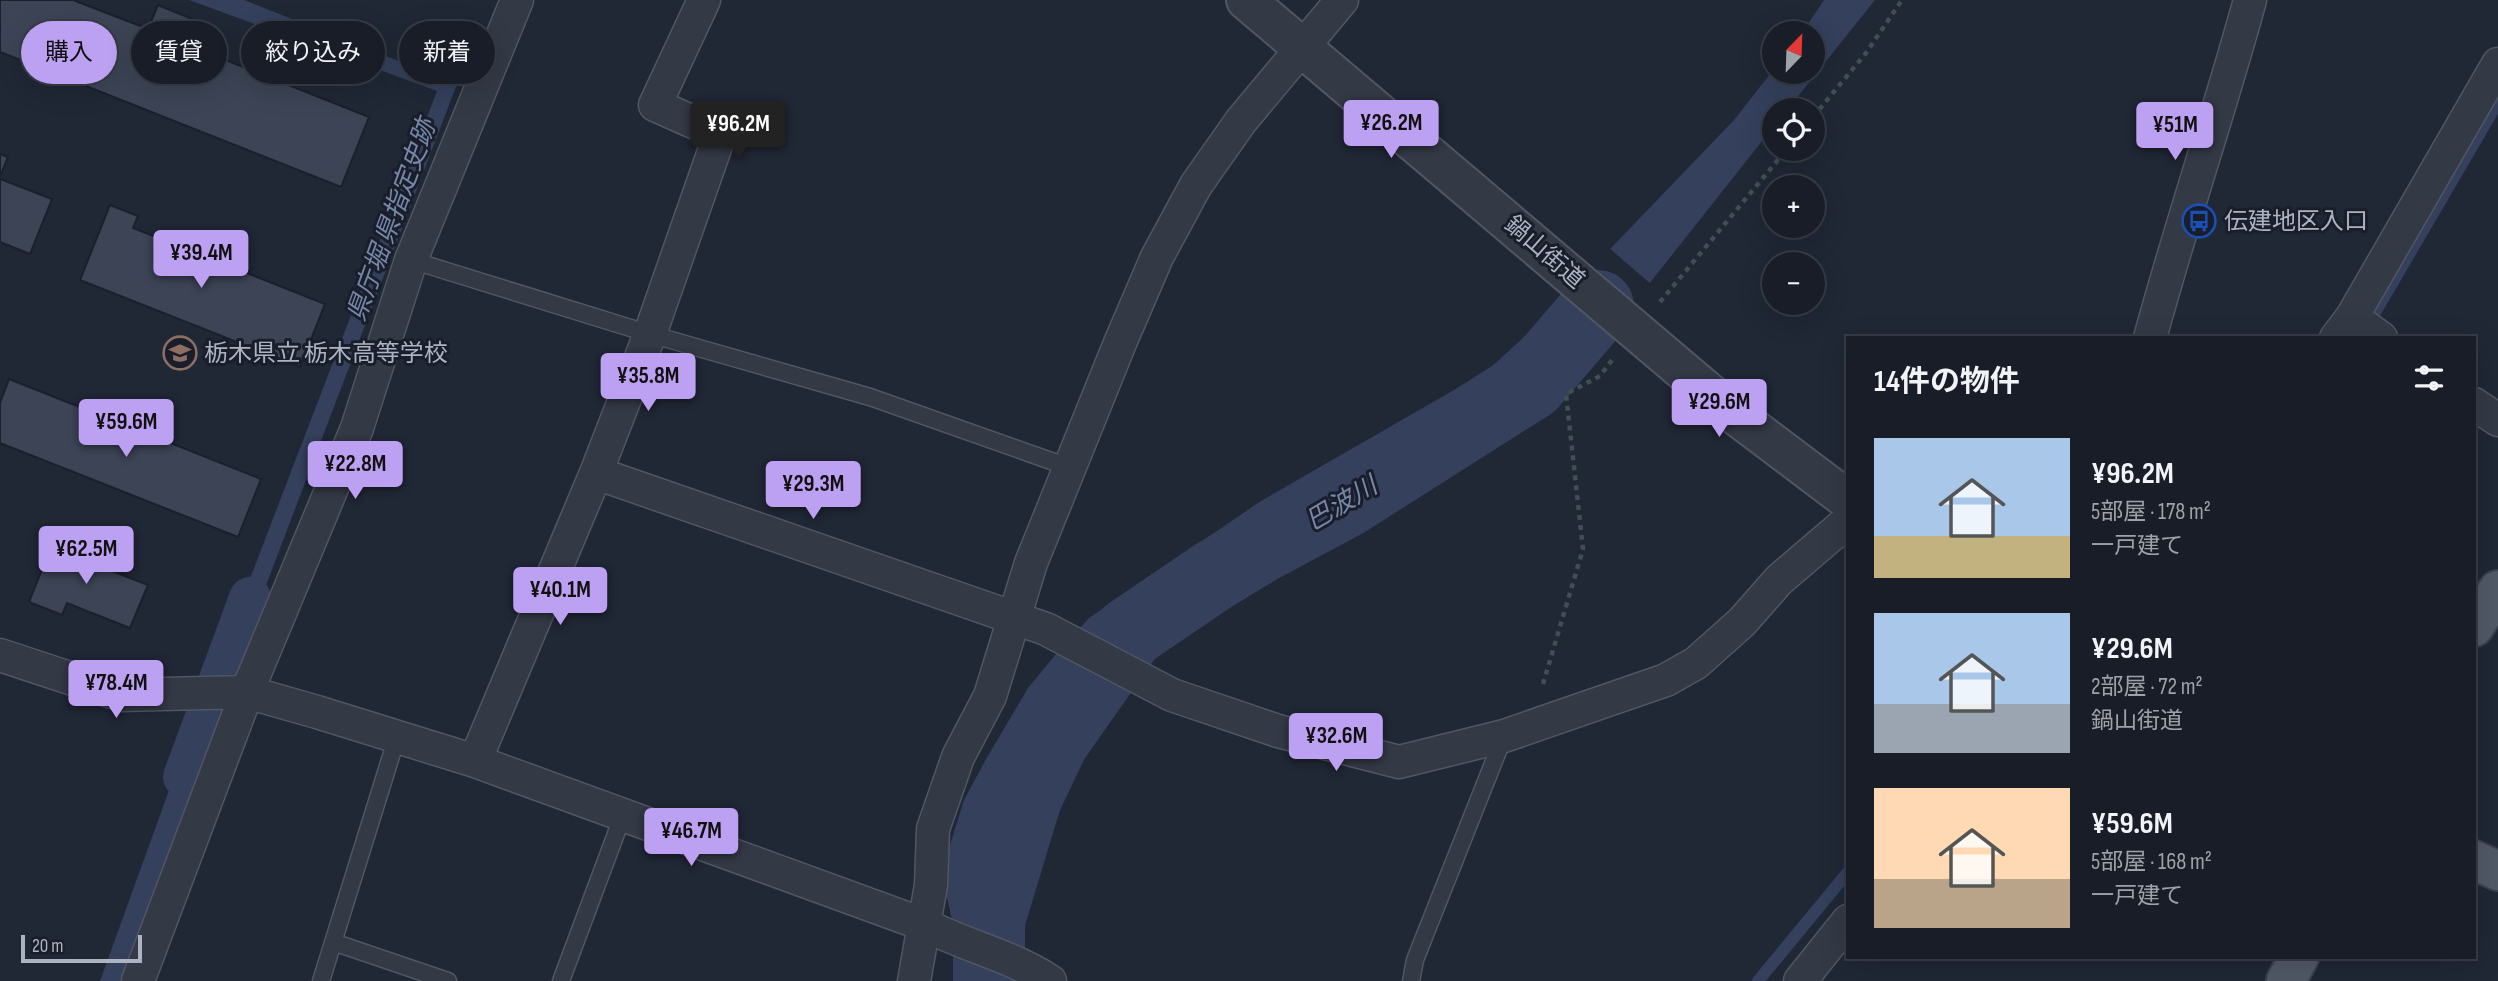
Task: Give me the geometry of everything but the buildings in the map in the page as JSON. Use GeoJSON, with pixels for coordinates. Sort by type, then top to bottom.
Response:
{"type":"FeatureCollection","features":[{"type":"Feature","properties":{"kind":"main road"},"geometry":{"type":"LineString","coordinates":[[2476,861],[2498,871]]}},
{"type":"Feature","properties":{"kind":"main road"},"geometry":{"type":"LineString","coordinates":[[2286,981],[2299,959]]}},
{"type":"Feature","properties":{"kind":"street"},"geometry":{"type":"LineString","coordinates":[[138,981],[247,692],[357,428],[411,260],[517,0]]}},
{"type":"Feature","properties":{"kind":"street"},"geometry":{"type":"LineString","coordinates":[[475,761],[596,473],[650,334],[720,134],[655,105],[704,0]]}},
{"type":"Feature","properties":{"kind":"street","name":"鍋山街道"},"geometry":{"type":"LineString","coordinates":[[1246,0],[1734,414],[1846,498]]}},
{"type":"Feature","properties":{"kind":"street"},"geometry":{"type":"LineString","coordinates":[[914,981],[931,885],[933,828],[958,757],[990,696],[1031,563],[1119,343],[1157,257],[1196,185],[1241,121],[1342,0]]}},
{"type":"Feature","properties":{"kind":"street"},"geometry":{"type":"LineString","coordinates":[[2151,336],[2250,0]]}},
{"type":"Feature","properties":{"kind":"street"},"geometry":{"type":"LineString","coordinates":[[2374,336],[2344,328],[2498,64]]}},
{"type":"Feature","properties":{"kind":"street"},"geometry":{"type":"LineString","coordinates":[[2476,405],[2498,420]]}},
{"type":"Feature","properties":{"kind":"street"},"geometry":{"type":"LineString","coordinates":[[596,473],[1046,629],[1172,695],[1278,731],[1399,762],[1518,731],[1666,680],[1696,663],[1742,622],[1779,580],[1846,523]]}},
{"type":"Feature","properties":{"kind":"street"},"geometry":{"type":"LineString","coordinates":[[0,654],[121,695],[247,692],[475,761],[925,925],[953,940],[1040,975]]}},
{"type":"Feature","properties":{"kind":"street"},"geometry":{"type":"LineString","coordinates":[[1800,981],[1846,923]]}},
{"type":"Feature","properties":{"kind":"lane"},"geometry":{"type":"LineString","coordinates":[[411,260],[650,334],[870,397],[1071,468]]}},
{"type":"Feature","properties":{"kind":"lane"},"geometry":{"type":"LineString","coordinates":[[1410,981],[1415,960],[1518,731]]}},
{"type":"Feature","properties":{"kind":"lane"},"geometry":{"type":"LineString","coordinates":[[321,981],[397,737]]}},
{"type":"Feature","properties":{"kind":"lane"},"geometry":{"type":"LineString","coordinates":[[561,981],[623,815]]}},
{"type":"Feature","properties":{"kind":"lane"},"geometry":{"type":"LineString","coordinates":[[333,942],[448,981]]}},
{"type":"Feature","properties":{"kind":"path"},"geometry":{"type":"LineString","coordinates":[[1825,103],[1866,53],[1902,0]]}},
{"type":"Feature","properties":{"kind":"path"},"geometry":{"type":"LineString","coordinates":[[1518,731],[1583,549],[1566,394],[1600,376],[1633,329],[1777,161]]}},
{"type":"Feature","properties":{"kind":"water"},"geometry":{"type":"Polygon","coordinates":[[[189,0],[244,0],[297,21],[246,21],[189,0]]]}},
{"type":"Feature","properties":{"kind":"water"},"geometry":{"type":"Polygon","coordinates":[[[1824,0],[1875,0],[1825,62],[1825,21],[1810,21],[1824,0]]]}},
{"type":"Feature","properties":{"kind":"water"},"geometry":{"type":"Polygon","coordinates":[[[385,56],[399,61],[399,77],[385,72],[385,56]]]}},
{"type":"Feature","properties":{"kind":"water"},"geometry":{"type":"Polygon","coordinates":[[[418,84],[457,84],[239,656],[223,649],[437,91],[418,84]]]}},
{"type":"Feature","properties":{"kind":"water"},"geometry":{"type":"Polygon","coordinates":[[[1762,84],[1808,84],[1797,98],[1762,98],[1762,141],[1653,279],[1576,365],[1529,383],[1318,519],[1287,529],[1119,642],[1091,667],[1060,707],[1010,791],[980,858],[982,894],[1001,981],[965,981],[944,883],[949,848],[964,800],[986,759],[1028,688],[1056,654],[1089,618],[1261,501],[1487,371],[1541,321],[1734,120],[1762,84]]]}},
{"type":"Feature","properties":{"kind":"water"},"geometry":{"type":"Polygon","coordinates":[[[194,721],[217,729],[124,981],[100,981],[194,721]]]}},
{"type":"Feature","properties":{"kind":"pier"},"geometry":{"type":"Polygon","coordinates":[[[1608,247],[1652,285],[1592,353],[1545,312],[1608,247]]]}},
{"type":"Feature","properties":{"kind":"waterway"},"geometry":{"type":"LineString","coordinates":[[2366,328],[2498,102]]}},
{"type":"Feature","properties":{"kind":"waterway","name":"巴波川"},"geometry":{"type":"LineString","coordinates":[[989,981],[989,920],[1026,798],[1053,741],[1129,633],[1213,576],[1345,502],[1531,384],[1598,306]]}},
{"type":"Feature","properties":{"kind":"waterway","name":"県庁堀 県指定史跡"},"geometry":{"type":"LineString","coordinates":[[184,777],[250,598]]}},
{"type":"Feature","properties":{"kind":"waterway"},"geometry":{"type":"LineString","coordinates":[[1758,981],[1846,874]]}},
{"type":"Feature","properties":{"kind":"place","name":"伝建地区入口"},"geometry":{"type":"Point","coordinates":[2199,221]}},
{"type":"Feature","properties":{"kind":"place","name":"栃木県立 栃木高等学校"},"geometry":{"type":"Point","coordinates":[180,353]}}]}
